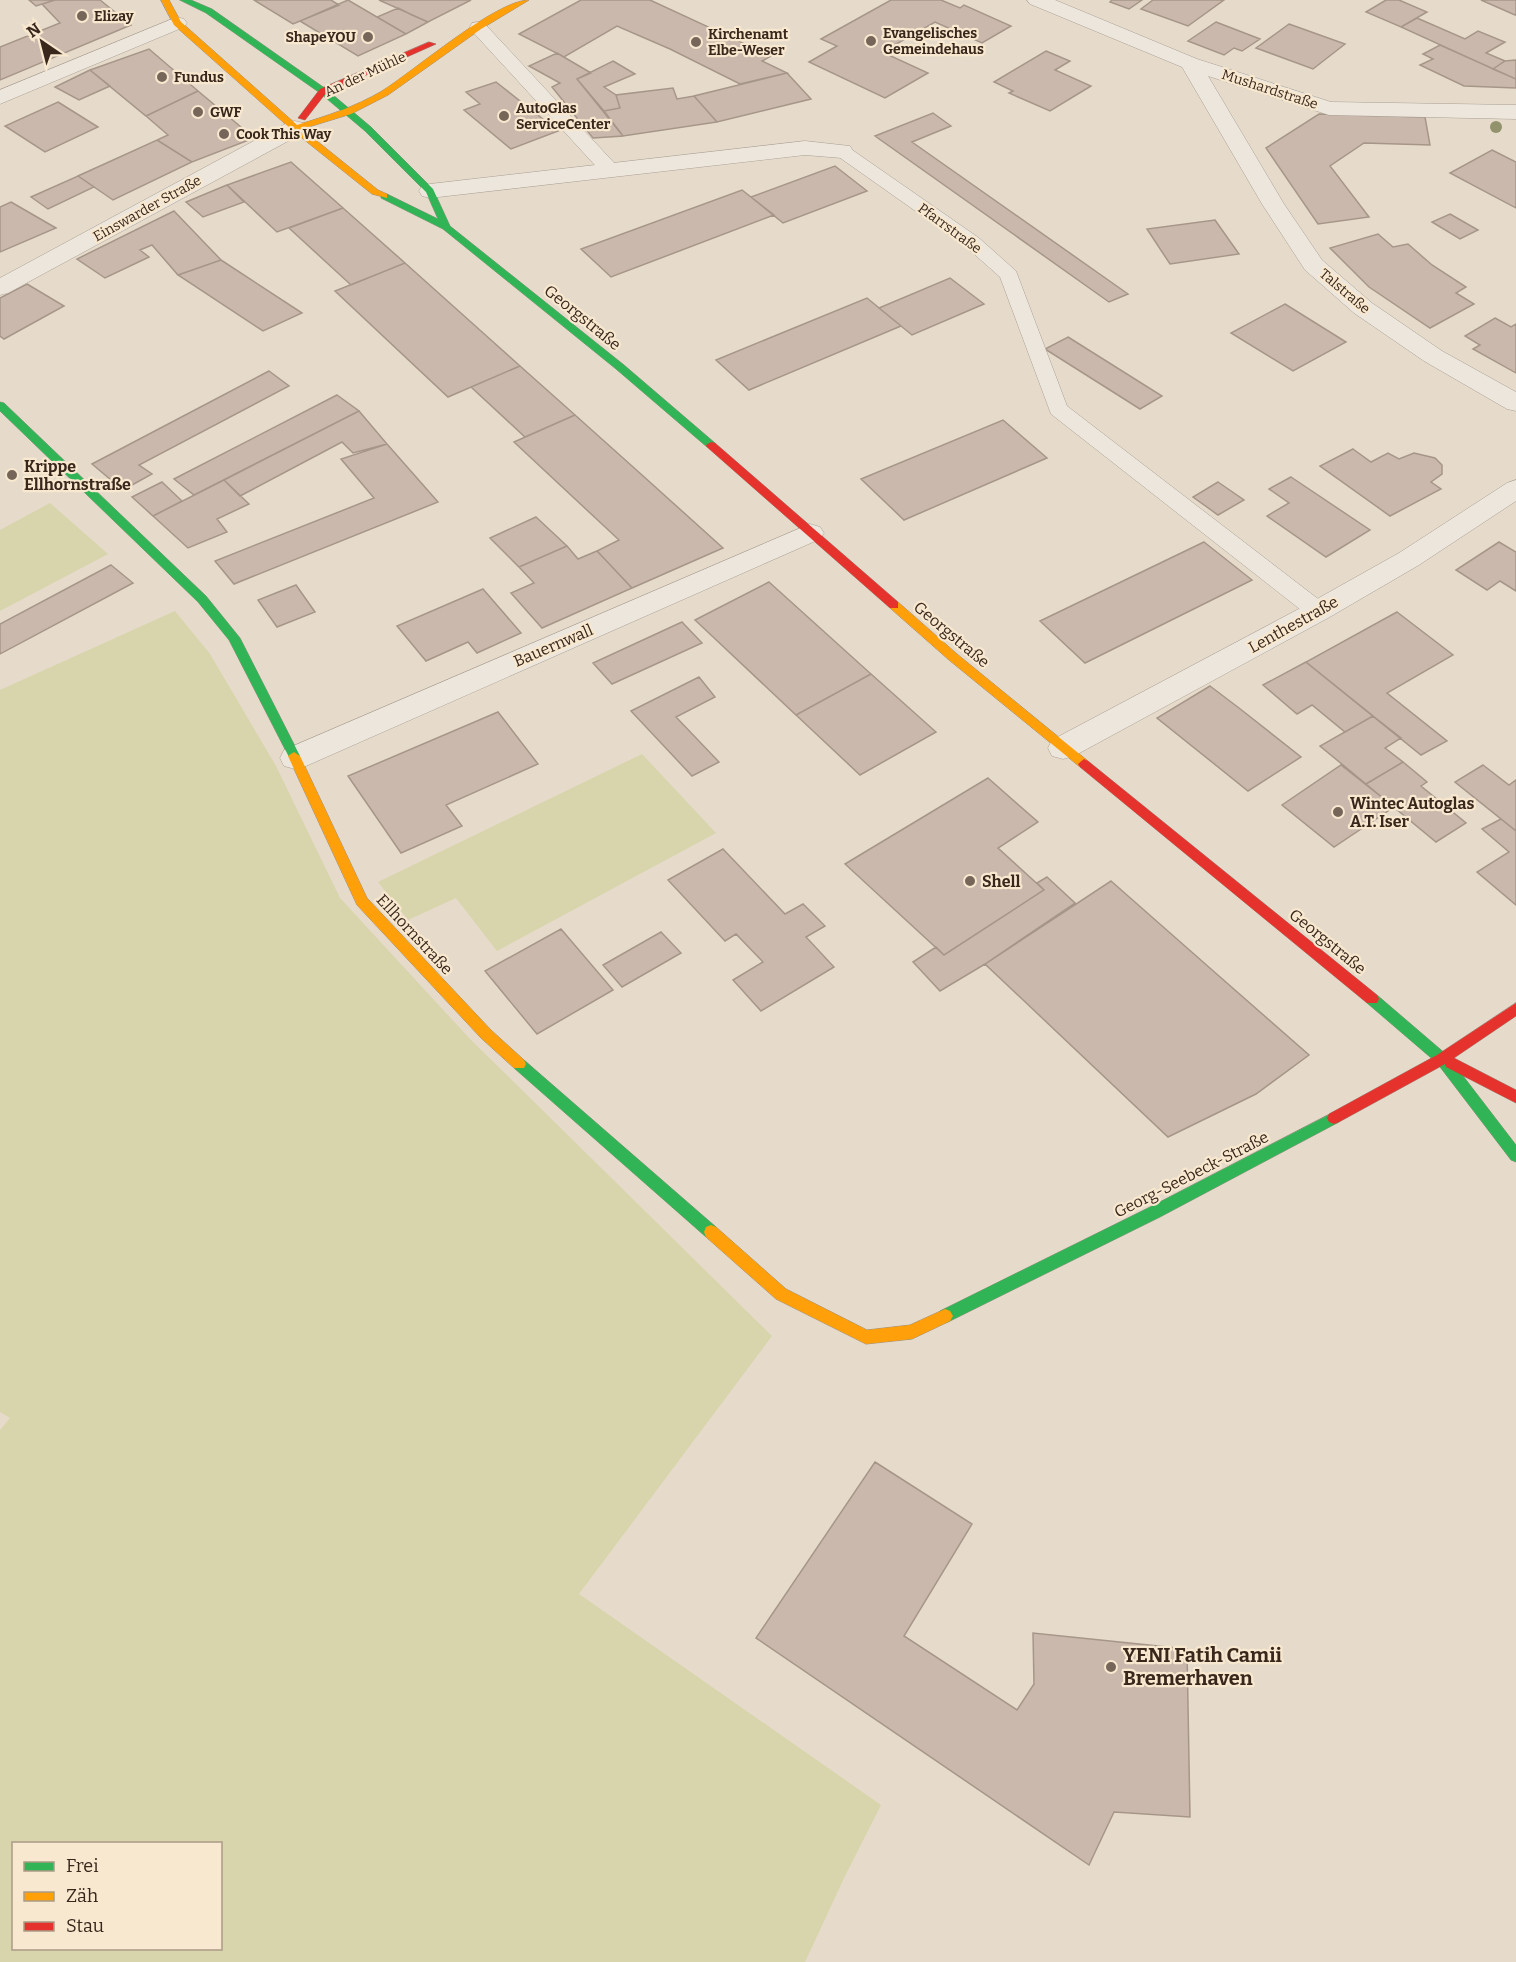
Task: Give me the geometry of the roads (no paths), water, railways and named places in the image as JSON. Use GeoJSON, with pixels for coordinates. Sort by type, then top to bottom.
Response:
{"type":"FeatureCollection","features":[{"type":"Feature","properties":{"kind":"main road","name":"Georgstraße"},"geometry":{"type":"LineString","coordinates":[[165,0],[177,23],[295,128],[375,192],[446,227],[620,367],[953,657],[1392,1015],[1442,1059],[1516,1156]]}},
{"type":"Feature","properties":{"kind":"main road","name":"Georgstraße"},"geometry":{"type":"LineString","coordinates":[[184,0],[209,11],[323,92],[368,129],[430,190],[446,227]]}},
{"type":"Feature","properties":{"kind":"main road","name":"An der Mühle"},"geometry":{"type":"LineString","coordinates":[[295,128],[348,112],[385,93],[478,27],[525,0]]}},
{"type":"Feature","properties":{"kind":"main road","name":"An der Mühle"},"geometry":{"type":"LineString","coordinates":[[295,128],[323,92],[445,38],[478,27]]}},
{"type":"Feature","properties":{"kind":"main road","name":"Ellhornstraße"},"geometry":{"type":"LineString","coordinates":[[0,405],[202,599],[234,638],[295,758],[362,901],[486,1034],[781,1294],[866,1337]]}},
{"type":"Feature","properties":{"kind":"main road","name":"Georg-Seebeck-Straße"},"geometry":{"type":"LineString","coordinates":[[866,1337],[912,1332],[1155,1212],[1442,1059],[1516,1009]]}},
{"type":"Feature","properties":{"kind":"main road","name":"Georgstraße"},"geometry":{"type":"LineString","coordinates":[[1442,1059],[1516,1097]]}},
{"type":"Feature","properties":{"kind":"street","name":"Mushardstraße"},"geometry":{"type":"LineString","coordinates":[[1037,0],[1190,63],[1329,108],[1516,112]]}},
{"type":"Feature","properties":{"kind":"street"},"geometry":{"type":"LineString","coordinates":[[0,98],[177,23]]}},
{"type":"Feature","properties":{"kind":"street","name":"Talstraße"},"geometry":{"type":"LineString","coordinates":[[1190,63],[1313,265],[1363,308],[1407,338],[1516,403]]}},
{"type":"Feature","properties":{"kind":"street","name":"Einswarder Straße"},"geometry":{"type":"LineString","coordinates":[[0,288],[295,128]]}},
{"type":"Feature","properties":{"kind":"street","name":"Pfarrstraße"},"geometry":{"type":"LineString","coordinates":[[430,190],[805,148],[842,152]]}},
{"type":"Feature","properties":{"kind":"street","name":"Lenthestraße"},"geometry":{"type":"LineString","coordinates":[[1064,748],[1318,611],[1409,559],[1516,489]]}},
{"type":"Feature","properties":{"kind":"street","name":"Bauernwall"},"geometry":{"type":"LineString","coordinates":[[295,758],[810,533]]}},
{"type":"Feature","properties":{"kind":"lane"},"geometry":{"type":"LineString","coordinates":[[478,27],[610,170]]}},
{"type":"Feature","properties":{"kind":"lane","name":"Pfarrstraße"},"geometry":{"type":"LineString","coordinates":[[842,152],[972,242],[1009,275],[1058,409],[1318,611]]}},
{"type":"Feature","properties":{"kind":"place","name":"Elizay"},"geometry":{"type":"Point","coordinates":[82,16]}},
{"type":"Feature","properties":{"kind":"place","name":"ShapeYOU"},"geometry":{"type":"Point","coordinates":[368,37]}},
{"type":"Feature","properties":{"kind":"place","name":"Evangelisches Gemeindehaus"},"geometry":{"type":"Point","coordinates":[871,41]}},
{"type":"Feature","properties":{"kind":"place","name":"Kirchenamt Elbe-Weser"},"geometry":{"type":"Point","coordinates":[696,42]}},
{"type":"Feature","properties":{"kind":"place","name":"Fundus"},"geometry":{"type":"Point","coordinates":[162,77]}},
{"type":"Feature","properties":{"kind":"place","name":"GWF"},"geometry":{"type":"Point","coordinates":[198,112]}},
{"type":"Feature","properties":{"kind":"place","name":"AutoGlas ServiceCenter"},"geometry":{"type":"Point","coordinates":[504,116]}},
{"type":"Feature","properties":{"kind":"place","name":"Cook This Way"},"geometry":{"type":"Point","coordinates":[224,134]}},
{"type":"Feature","properties":{"kind":"place","name":"Krippe Ellhornstraße"},"geometry":{"type":"Point","coordinates":[12,475]}},
{"type":"Feature","properties":{"kind":"place","name":"Wintec Autoglas A.T. Iser"},"geometry":{"type":"Point","coordinates":[1338,812]}},
{"type":"Feature","properties":{"kind":"place","name":"Shell"},"geometry":{"type":"Point","coordinates":[970,881]}},
{"type":"Feature","properties":{"kind":"place","name":"YENI Fatih Camii Bremerhaven"},"geometry":{"type":"Point","coordinates":[1111,1667]}}]}
